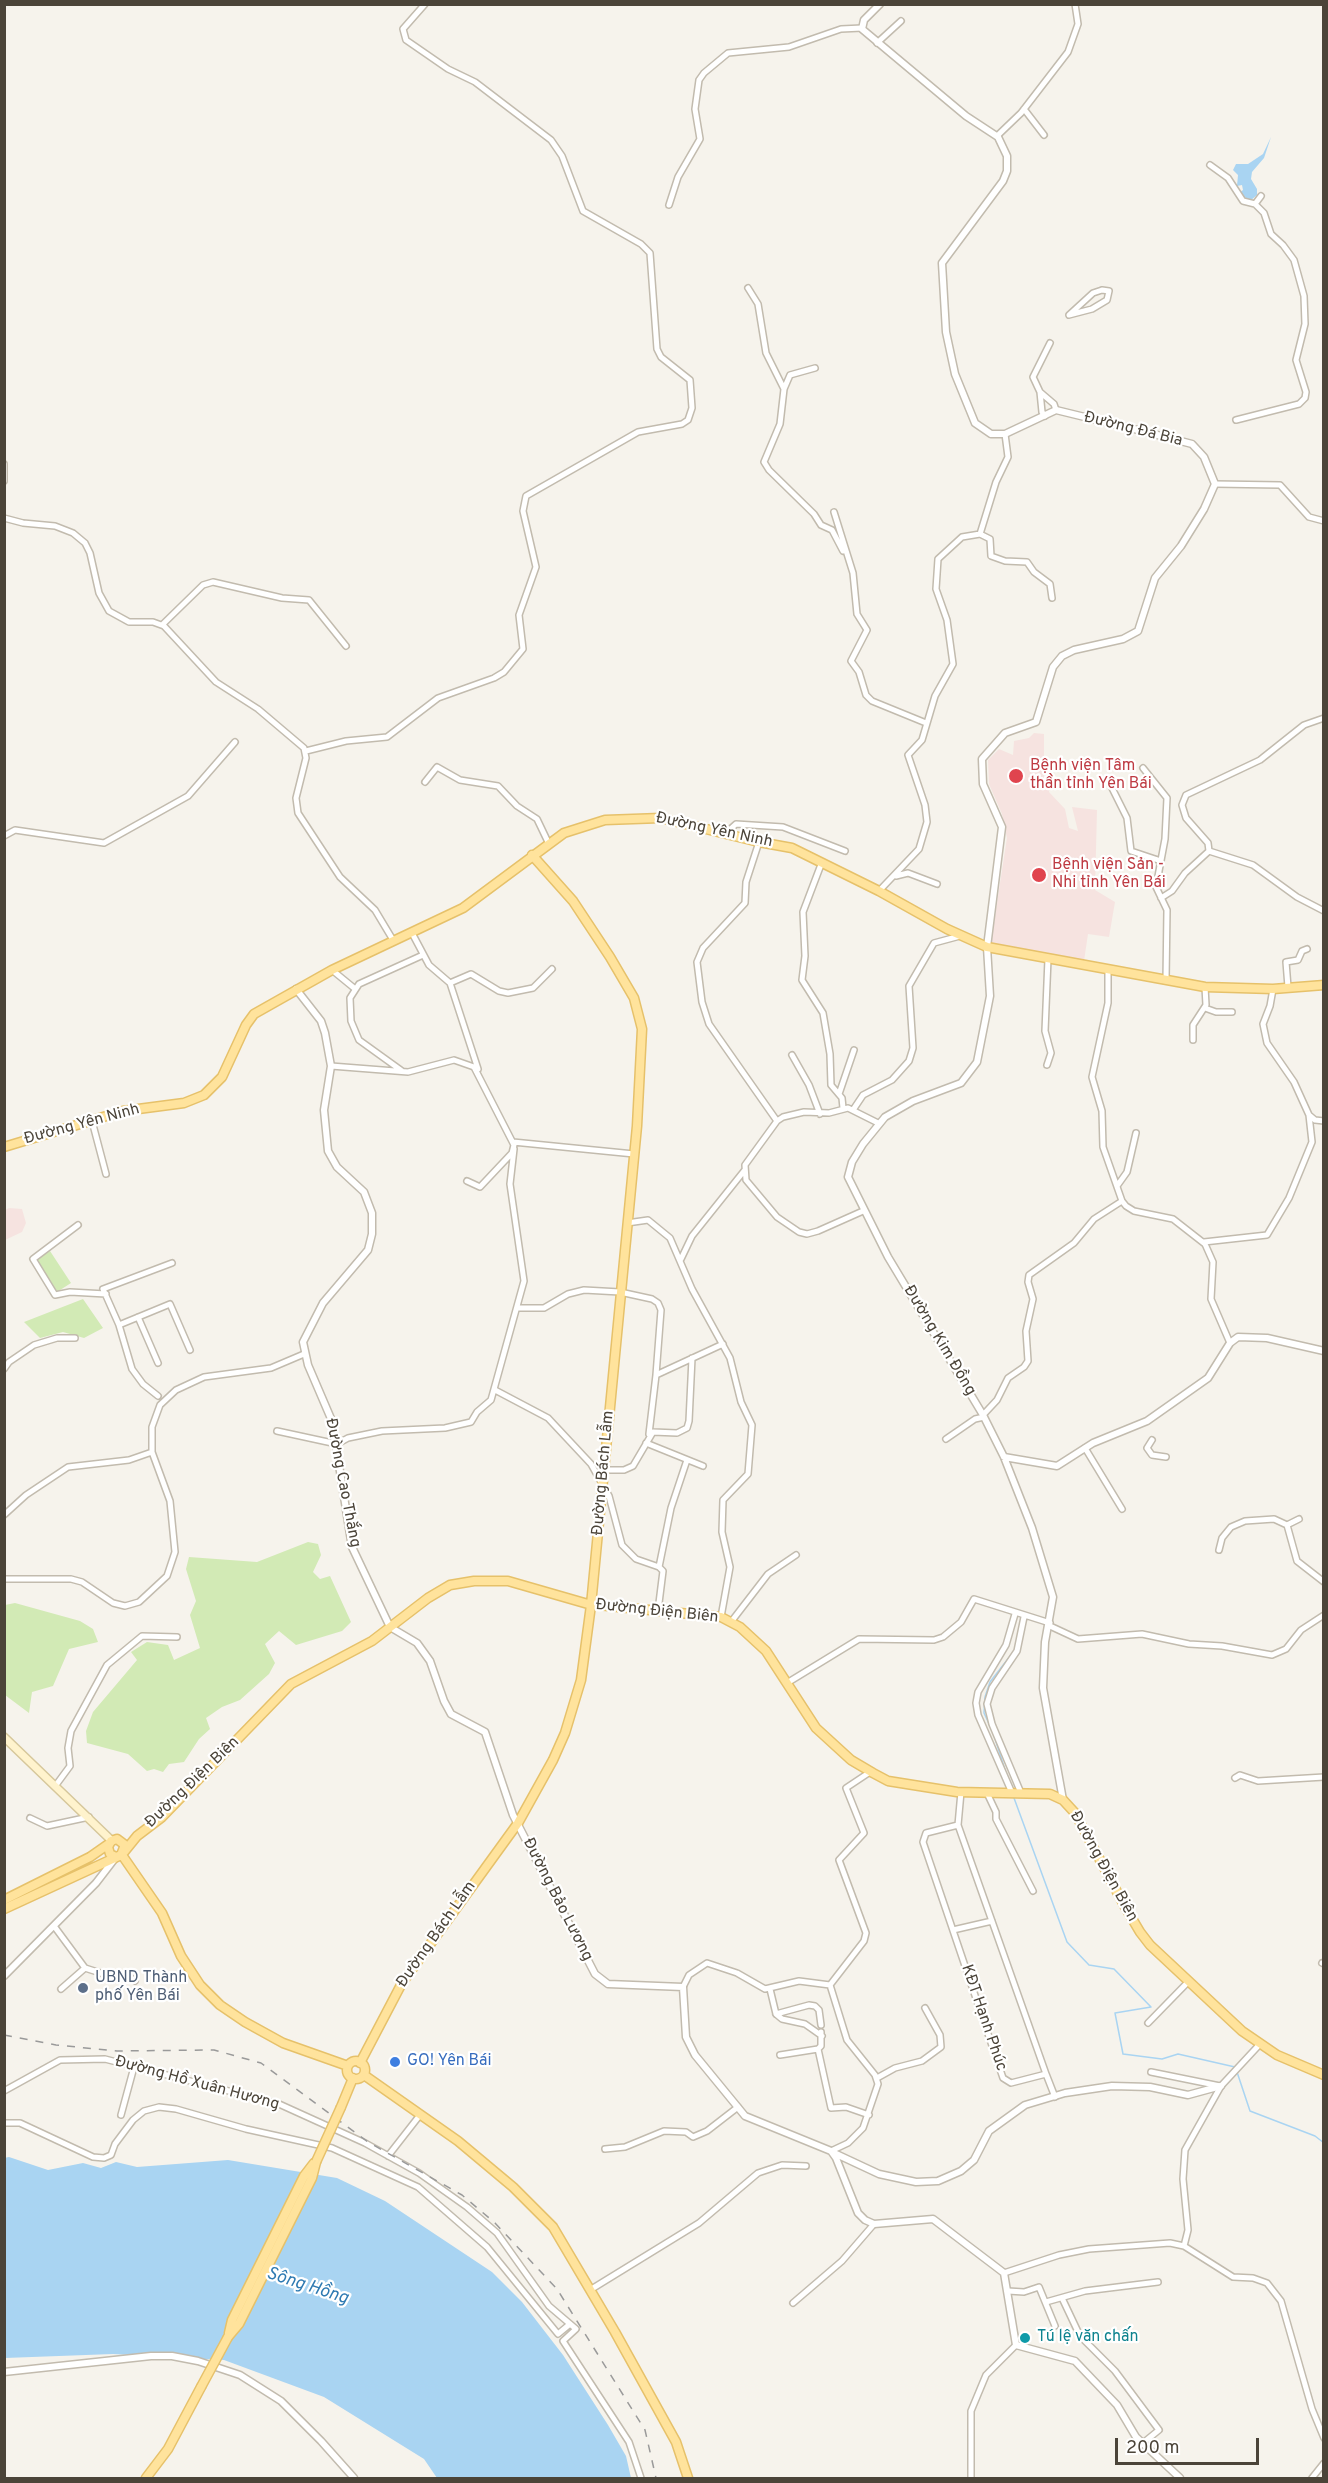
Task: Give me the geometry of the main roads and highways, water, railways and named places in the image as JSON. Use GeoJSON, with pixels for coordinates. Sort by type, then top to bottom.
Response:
{"type":"FeatureCollection","features":[{"type":"Feature","properties":{"kind":"main road","name":"Đường Yên Ninh"},"geometry":{"type":"LineString","coordinates":[[4,1147],[129,1110],[184,1103],[204,1095],[222,1077],[246,1024],[254,1014],[332,970],[412,933],[479,897],[548,842],[564,832],[590,823],[646,817],[661,818],[792,848],[879,891],[947,929],[987,947],[1205,987],[1273,988],[1323,985]]}},
{"type":"Feature","properties":{"kind":"main road","name":"Đường Bách Lẫm"},"geometry":{"type":"LineString","coordinates":[[360,2063],[402,1983],[518,1823],[565,1733],[581,1680],[591,1605],[634,1154],[642,1029],[634,998],[573,901],[532,855]]}},
{"type":"Feature","properties":{"kind":"main road","name":"Đường Điện Biên"},"geometry":{"type":"LineString","coordinates":[[121,1855],[137,1836],[162,1817],[291,1684],[372,1641],[438,1590],[450,1585],[474,1581],[508,1581],[591,1605],[721,1617],[740,1627],[766,1650],[816,1728],[851,1760],[870,1772],[888,1781],[961,1792],[1050,1794],[1063,1800],[1075,1813],[1140,1932],[1188,1982],[1260,2044],[1277,2055],[1323,2075]]}},
{"type":"Feature","properties":{"kind":"main road"},"geometry":{"type":"LineString","coordinates":[[4,1737],[113,1841],[124,1844],[121,1855],[4,1909]]}},
{"type":"Feature","properties":{"kind":"main road","name":"Đường Điện Biên"},"geometry":{"type":"LineString","coordinates":[[113,1841],[137,1836]]}},
{"type":"Feature","properties":{"kind":"main road"},"geometry":{"type":"LineString","coordinates":[[113,1841],[109,1851],[121,1855],[162,1913],[181,1956],[194,1976],[220,2005],[283,2043],[348,2066],[355,2062],[360,2063],[364,2068],[364,2075]]}},
{"type":"Feature","properties":{"kind":"main road"},"geometry":{"type":"LineString","coordinates":[[4,1900],[90,1857],[113,1841]]}},
{"type":"Feature","properties":{"kind":"main road"},"geometry":{"type":"LineString","coordinates":[[348,2066],[348,2073],[353,2078],[359,2079],[364,2075]]}},
{"type":"Feature","properties":{"kind":"main road"},"geometry":{"type":"LineString","coordinates":[[364,2075],[458,2141],[513,2187],[554,2228],[676,2442],[688,2478]]}},
{"type":"Feature","properties":{"kind":"main road"},"geometry":{"type":"LineString","coordinates":[[146,2478],[168,2450],[228,2337],[239,2324],[312,2178],[316,2162],[353,2078]]}},
{"type":"Feature","properties":{"kind":"water"},"geometry":{"type":"Polygon","coordinates":[[[1271,137],[1264,158],[1252,172],[1251,179],[1257,189],[1257,195],[1250,201],[1239,193],[1243,190],[1242,185],[1237,186],[1238,175],[1233,170],[1236,164],[1248,164],[1263,154],[1271,137]]]}},
{"type":"Feature","properties":{"kind":"water","name":"Sông Hồng"},"geometry":{"type":"Polygon","coordinates":[[[9,2157],[48,2170],[83,2163],[101,2168],[116,2162],[137,2167],[228,2160],[337,2178],[385,2201],[492,2272],[522,2302],[563,2355],[608,2425],[626,2456],[631,2478],[437,2478],[424,2459],[324,2397],[224,2360],[113,2354],[5,2358],[4,2158],[9,2157]]]}},
{"type":"Feature","properties":{"kind":"waterway"},"geometry":{"type":"LineString","coordinates":[[991,1728],[984,1713],[985,1697],[990,1682],[1011,1655]]}},
{"type":"Feature","properties":{"kind":"waterway"},"geometry":{"type":"LineString","coordinates":[[993,1732],[1005,1770]]}},
{"type":"Feature","properties":{"kind":"waterway"},"geometry":{"type":"LineString","coordinates":[[1014,1798],[1067,1942],[1089,1965],[1114,1969],[1151,2007],[1115,2013],[1123,2054],[1162,2059],[1178,2054],[1235,2067]]}},
{"type":"Feature","properties":{"kind":"waterway"},"geometry":{"type":"LineString","coordinates":[[1237,2072],[1250,2111],[1315,2136],[1324,2143]]}},
{"type":"Feature","properties":{"kind":"railway"},"geometry":{"type":"LineString","coordinates":[[4,2035],[56,2045],[117,2051],[214,2050],[261,2063],[368,2142],[462,2195],[495,2223],[557,2289],[645,2430],[656,2478]]}},
{"type":"Feature","properties":{"kind":"place","name":"Bệnh viện Tâm thần tỉnh Yên Bái"},"geometry":{"type":"Point","coordinates":[1016,776]}},
{"type":"Feature","properties":{"kind":"place","name":"Bệnh viện Sản - Nhi tỉnh Yên Bái"},"geometry":{"type":"Point","coordinates":[1039,875]}},
{"type":"Feature","properties":{"kind":"place","name":"UBND Thành phố Yên Bái"},"geometry":{"type":"Point","coordinates":[83,1988]}},
{"type":"Feature","properties":{"kind":"place","name":"GO! Yên Bái"},"geometry":{"type":"Point","coordinates":[395,2062]}},
{"type":"Feature","properties":{"kind":"place","name":"Tú lệ văn chấn"},"geometry":{"type":"Point","coordinates":[1025,2338]}}]}
